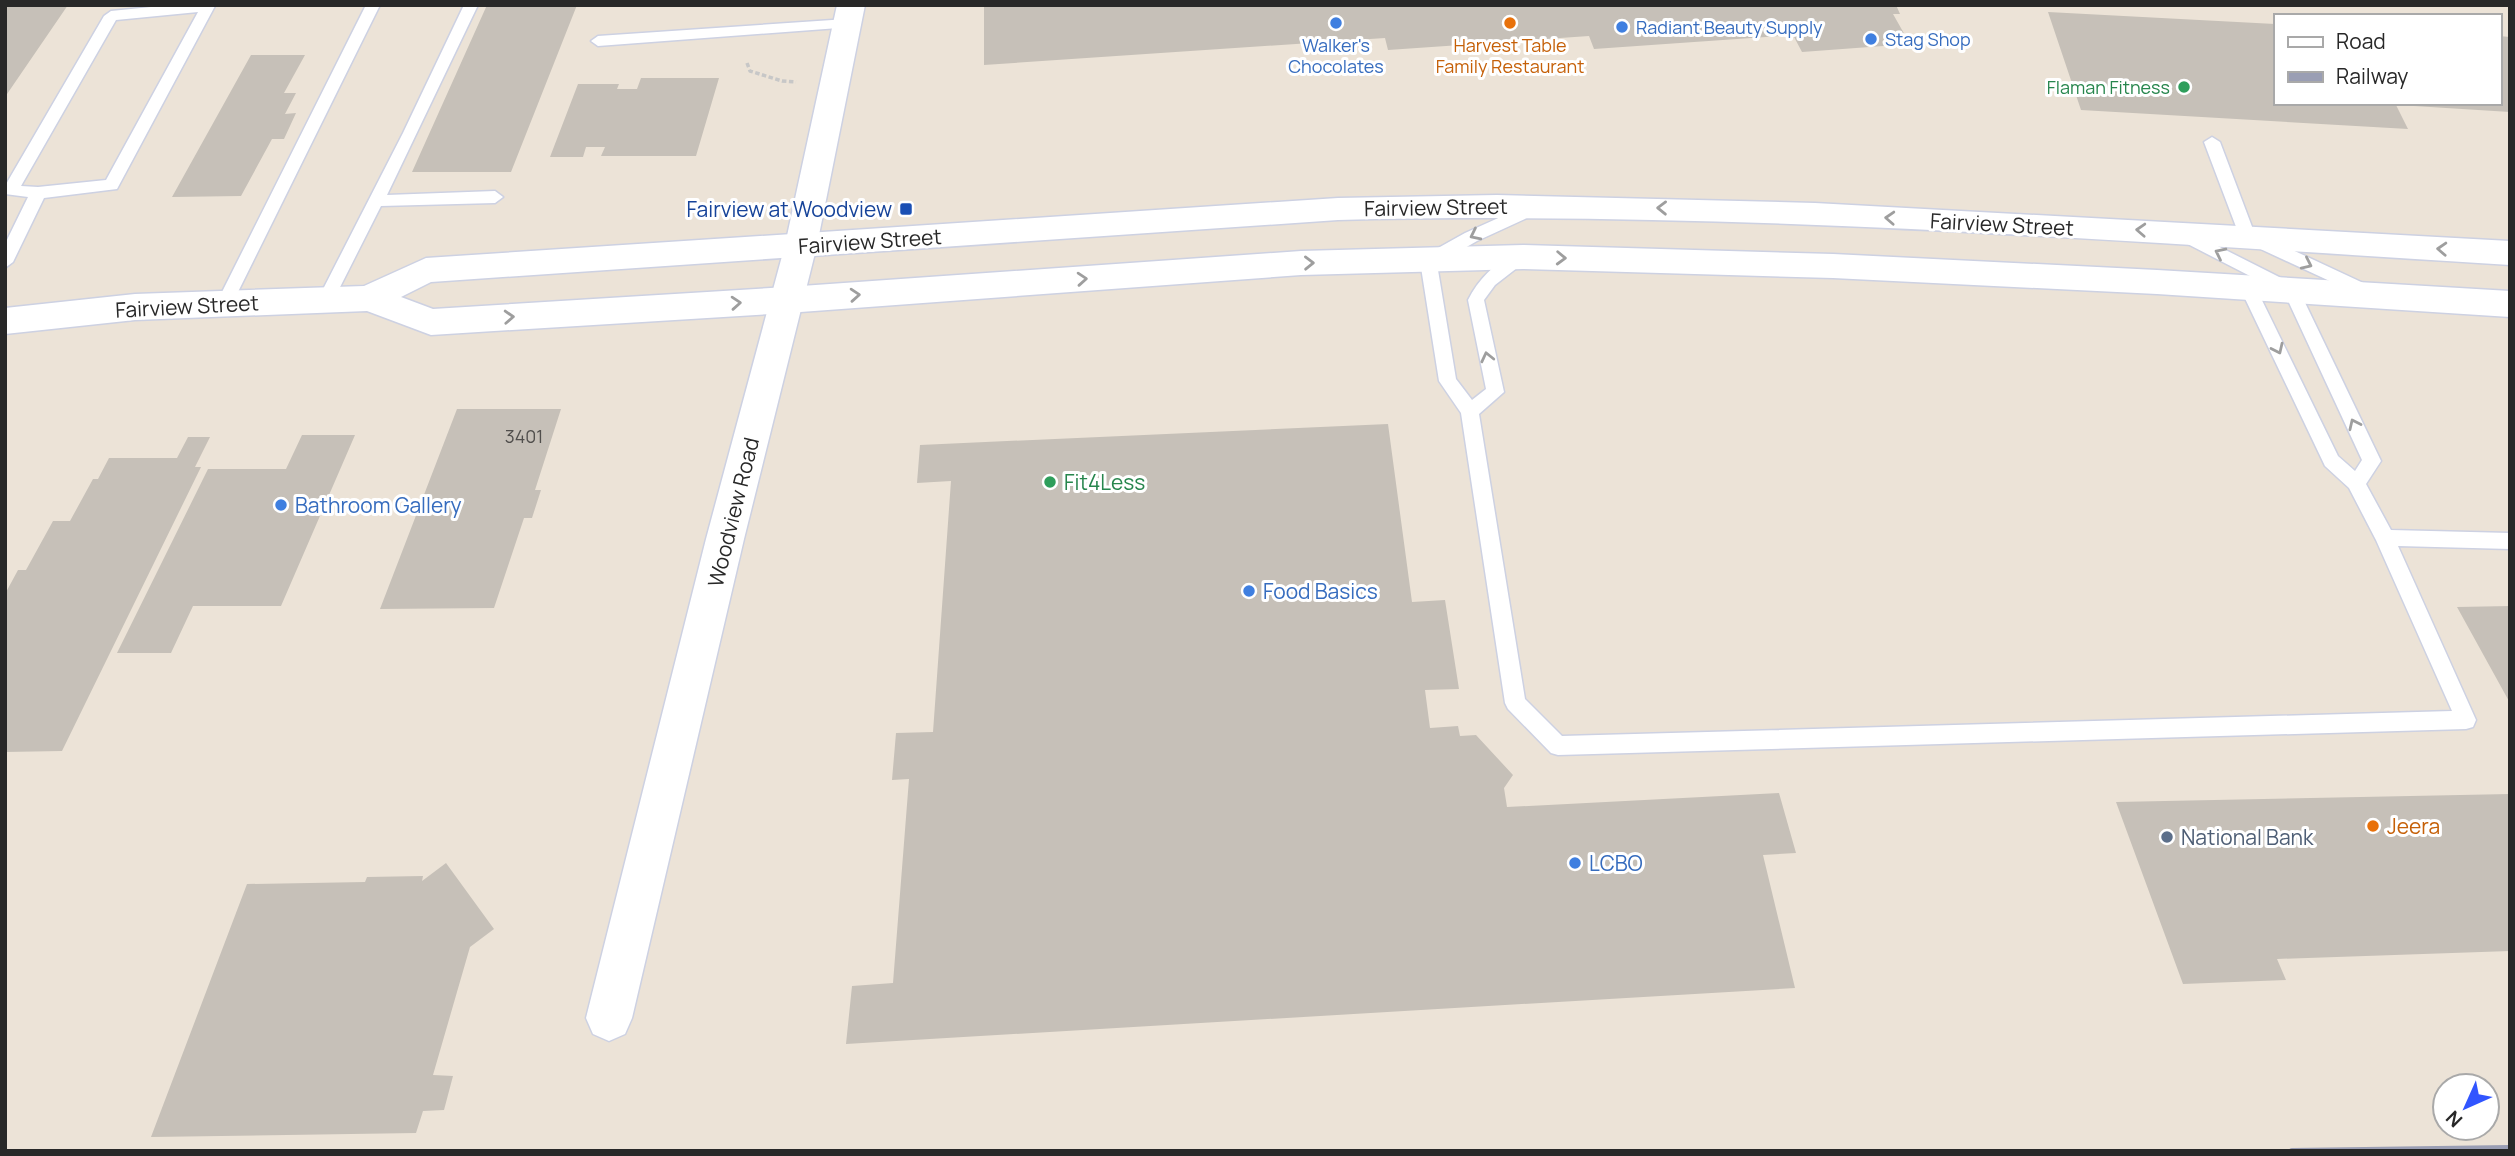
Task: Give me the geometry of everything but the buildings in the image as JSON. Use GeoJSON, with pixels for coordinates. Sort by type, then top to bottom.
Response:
{"type":"FeatureCollection","features":[{"type":"Feature","properties":{"kind":"main road","name":"Woodview Road"},"geometry":{"type":"LineString","coordinates":[[609,1018],[725,540],[801,245],[849,15]]}},
{"type":"Feature","properties":{"kind":"main road","name":"Fairview Street"},"geometry":{"type":"LineString","coordinates":[[369,298],[426,270],[1338,209],[1433,205],[1709,209],[2176,232],[2510,253]]}},
{"type":"Feature","properties":{"kind":"main road","name":"Fairview Street"},"geometry":{"type":"LineString","coordinates":[[5,321],[135,307],[369,298],[431,322],[787,300],[1301,263],[1523,257],[1846,267],[2510,304]]}},
{"type":"Feature","properties":{"kind":"lane"},"geometry":{"type":"LineString","coordinates":[[224,304],[373,5]]}},
{"type":"Feature","properties":{"kind":"lane"},"geometry":{"type":"LineString","coordinates":[[326,299],[471,5]]}},
{"type":"Feature","properties":{"kind":"lane"},"geometry":{"type":"LineString","coordinates":[[208,6],[111,186],[38,194],[11,190],[111,16],[208,6]]}},
{"type":"Feature","properties":{"kind":"lane"},"geometry":{"type":"LineString","coordinates":[[598,41],[849,15]]}},
{"type":"Feature","properties":{"kind":"lane"},"geometry":{"type":"LineString","coordinates":[[2212,142],[2247,236],[2374,295]]}},
{"type":"Feature","properties":{"kind":"lane"},"geometry":{"type":"LineString","coordinates":[[5,262],[38,194]]}},
{"type":"Feature","properties":{"kind":"lane"},"geometry":{"type":"LineString","coordinates":[[376,201],[495,197]]}},
{"type":"Feature","properties":{"kind":"lane"},"geometry":{"type":"LineString","coordinates":[[1537,206],[1428,261],[1448,381],[1470,411],[1515,704],[1558,746],[2466,720],[2385,538],[2356,483],[2331,461],[2248,288]]}},
{"type":"Feature","properties":{"kind":"lane"},"geometry":{"type":"LineString","coordinates":[[2176,232],[2291,290],[2372,461],[2356,483]]}},
{"type":"Feature","properties":{"kind":"lane"},"geometry":{"type":"LineString","coordinates":[[1470,411],[1495,392],[1476,300],[1482,287],[1492,276],[1523,257]]}},
{"type":"Feature","properties":{"kind":"lane"},"geometry":{"type":"LineString","coordinates":[[2385,538],[2510,541]]}},
{"type":"Feature","properties":{"kind":"path"},"geometry":{"type":"LineString","coordinates":[[747,63],[750,71],[782,81],[834,84]]}},
{"type":"Feature","properties":{"kind":"railway"},"geometry":{"type":"LineString","coordinates":[[2292,1151],[2510,1148]]}},
{"type":"Feature","properties":{"kind":"place","name":"Walker's Chocolates"},"geometry":{"type":"Point","coordinates":[1336,23]}},
{"type":"Feature","properties":{"kind":"place","name":"Harvest Table Family Restaurant"},"geometry":{"type":"Point","coordinates":[1510,23]}},
{"type":"Feature","properties":{"kind":"place","name":"Radiant Beauty Supply"},"geometry":{"type":"Point","coordinates":[1622,27]}},
{"type":"Feature","properties":{"kind":"place","name":"Stag Shop"},"geometry":{"type":"Point","coordinates":[1871,39]}},
{"type":"Feature","properties":{"kind":"place","name":"Flaman Fitness"},"geometry":{"type":"Point","coordinates":[2184,87]}},
{"type":"Feature","properties":{"kind":"place","name":"Fairview at Woodview"},"geometry":{"type":"Point","coordinates":[906,209]}},
{"type":"Feature","properties":{"kind":"place","name":"Fit4Less"},"geometry":{"type":"Point","coordinates":[1050,482]}},
{"type":"Feature","properties":{"kind":"place","name":"Bathroom Gallery"},"geometry":{"type":"Point","coordinates":[281,505]}},
{"type":"Feature","properties":{"kind":"place","name":"Food Basics"},"geometry":{"type":"Point","coordinates":[1249,591]}},
{"type":"Feature","properties":{"kind":"place","name":"Jeera"},"geometry":{"type":"Point","coordinates":[2373,826]}},
{"type":"Feature","properties":{"kind":"place","name":"National Bank"},"geometry":{"type":"Point","coordinates":[2167,837]}},
{"type":"Feature","properties":{"kind":"place","name":"LCBO"},"geometry":{"type":"Point","coordinates":[1575,863]}}]}
